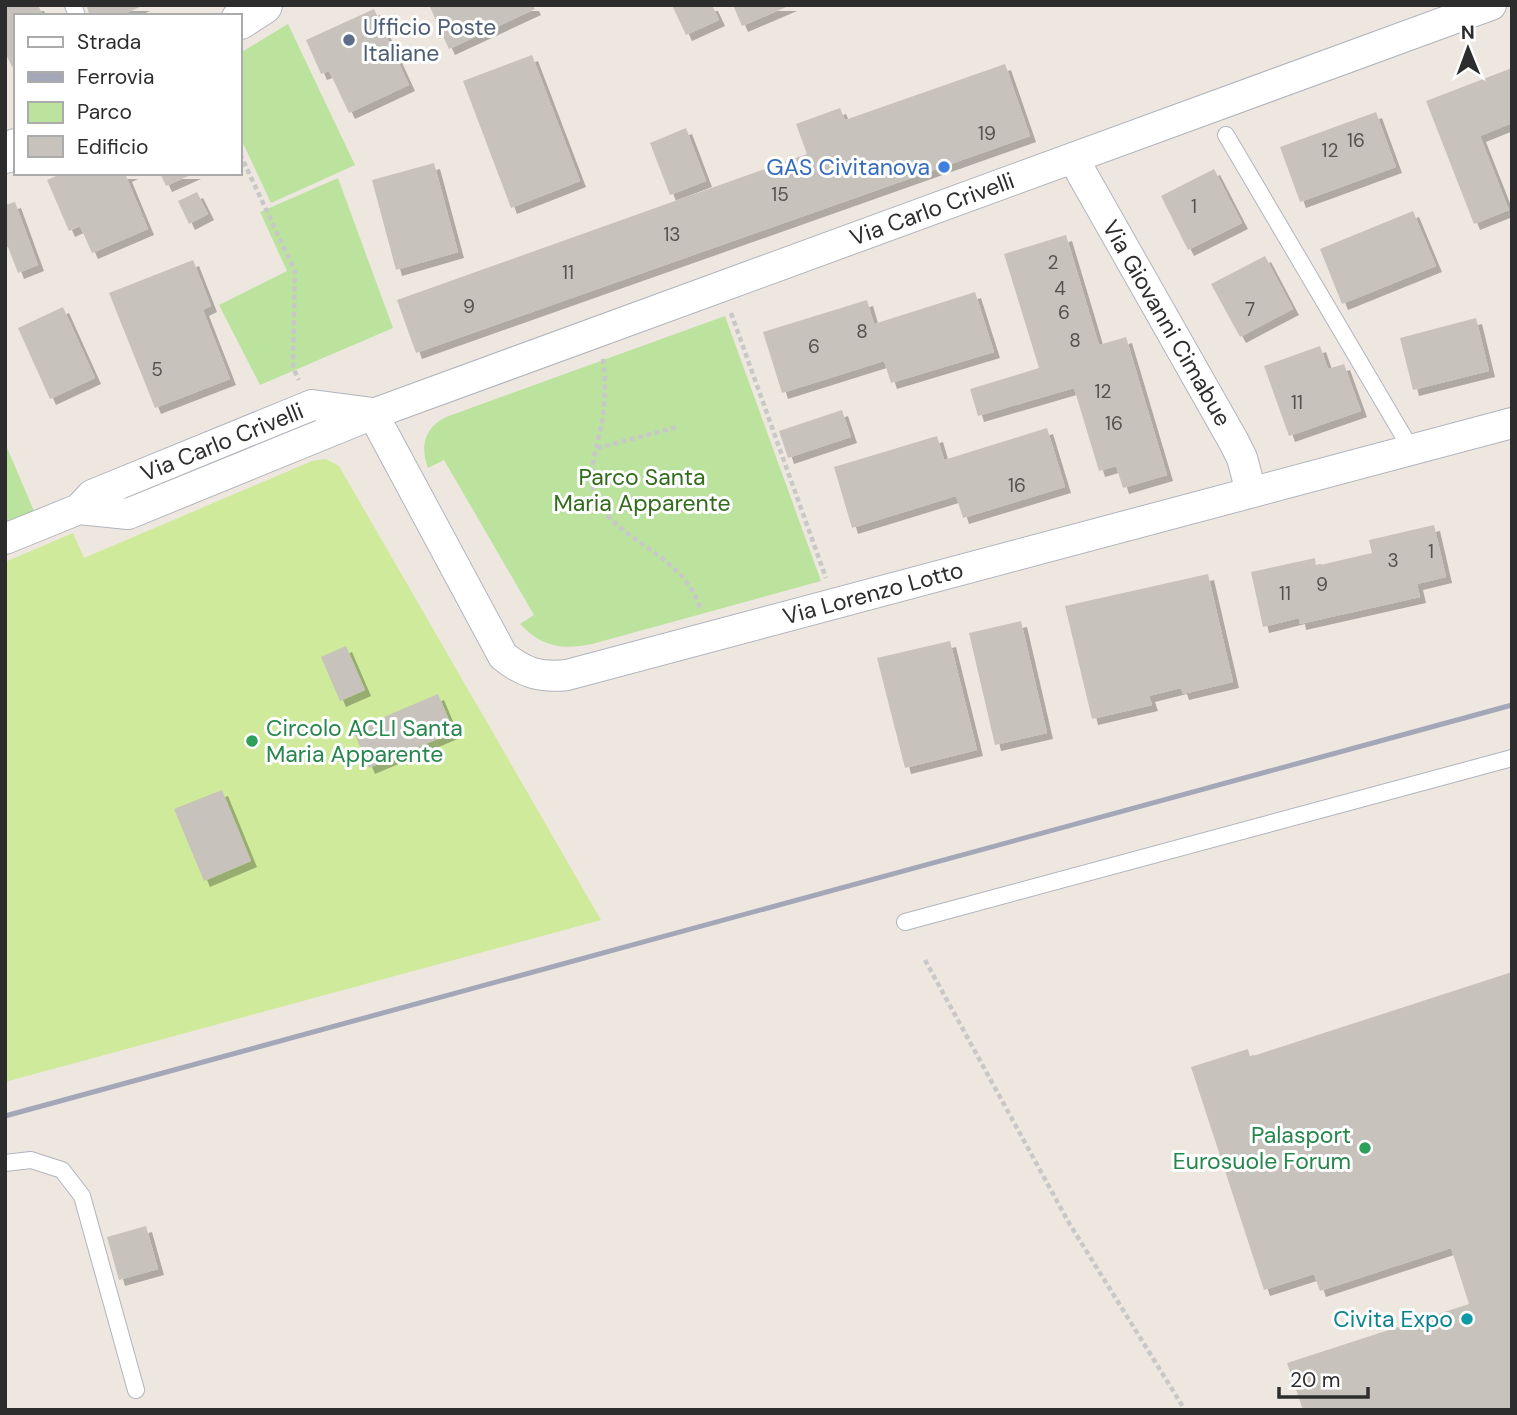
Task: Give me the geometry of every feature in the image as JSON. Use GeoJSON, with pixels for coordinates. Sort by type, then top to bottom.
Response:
{"type":"FeatureCollection","features":[{"type":"Feature","properties":{"kind":"main road"},"geometry":{"type":"LineString","coordinates":[[242,19],[263,5]]}},
{"type":"Feature","properties":{"kind":"street","name":"Via Carlo Crivelli"},"geometry":{"type":"LineString","coordinates":[[79,509],[128,514],[373,414],[1491,5]]}},
{"type":"Feature","properties":{"kind":"street","name":"Via Giovanni Cimabue"},"geometry":{"type":"LineString","coordinates":[[1073,158],[1234,442],[1242,458],[1251,492]]}},
{"type":"Feature","properties":{"kind":"street","name":"Via Carlo Crivelli"},"geometry":{"type":"LineString","coordinates":[[5,539],[79,509],[92,495],[312,405],[373,414]]}},
{"type":"Feature","properties":{"kind":"street","name":"Via Lorenzo Lotto"},"geometry":{"type":"LineString","coordinates":[[373,414],[503,656],[534,675],[550,677],[1512,423]]}},
{"type":"Feature","properties":{"kind":"lane"},"geometry":{"type":"LineString","coordinates":[[1226,135],[1411,449]]}},
{"type":"Feature","properties":{"kind":"lane"},"geometry":{"type":"LineString","coordinates":[[905,922],[1512,758]]}},
{"type":"Feature","properties":{"kind":"lane"},"geometry":{"type":"LineString","coordinates":[[5,1163],[31,1160],[62,1170],[82,1196],[136,1390]]}},
{"type":"Feature","properties":{"kind":"path"},"geometry":{"type":"LineString","coordinates":[[242,158],[295,271],[293,368],[312,405]]}},
{"type":"Feature","properties":{"kind":"path"},"geometry":{"type":"LineString","coordinates":[[729,309],[828,585]]}},
{"type":"Feature","properties":{"kind":"path"},"geometry":{"type":"LineString","coordinates":[[603,355],[604,397],[593,487],[606,515],[675,568],[691,587],[704,619]]}},
{"type":"Feature","properties":{"kind":"path"},"geometry":{"type":"LineString","coordinates":[[597,448],[678,427]]}},
{"type":"Feature","properties":{"kind":"path"},"geometry":{"type":"LineString","coordinates":[[925,960],[1069,1223],[1185,1410]]}},
{"type":"Feature","properties":{"kind":"green space"},"geometry":{"type":"Polygon","coordinates":[[[288,24],[355,165],[271,203],[242,141],[242,52],[288,24]]]}},
{"type":"Feature","properties":{"kind":"green space"},"geometry":{"type":"Polygon","coordinates":[[[338,178],[393,328],[260,385],[219,305],[287,271],[260,212],[338,178]]]}},
{"type":"Feature","properties":{"kind":"green space","name":"Parco Santa Maria Apparente"},"geometry":{"type":"Polygon","coordinates":[[[725,316],[821,581],[592,644],[561,646],[536,638],[520,624],[534,615],[444,460],[428,468],[424,445],[429,432],[446,417],[725,316]]]}},
{"type":"Feature","properties":{"kind":"green space"},"geometry":{"type":"Polygon","coordinates":[[[5,443],[34,511],[5,523],[5,443]]]}},
{"type":"Feature","properties":{"kind":"green space","name":"Circolo ACLI Santa Maria Apparente"},"geometry":{"type":"Polygon","coordinates":[[[326,459],[339,466],[601,920],[5,1082],[5,562],[73,533],[84,558],[312,461],[326,459]]]}},
{"type":"Feature","properties":{"kind":"building"},"geometry":{"type":"Polygon","coordinates":[[[5,5],[38,5],[42,14],[14,14],[14,66],[12,67],[5,52],[5,5]]]}},
{"type":"Feature","properties":{"kind":"building"},"geometry":{"type":"Polygon","coordinates":[[[86,5],[144,5],[124,14],[89,14],[86,5]]]}},
{"type":"Feature","properties":{"kind":"building"},"geometry":{"type":"Polygon","coordinates":[[[429,5],[533,5],[535,9],[449,49],[429,5]]]}},
{"type":"Feature","properties":{"kind":"building"},"geometry":{"type":"Polygon","coordinates":[[[672,5],[712,5],[719,20],[686,35],[672,5]]]}},
{"type":"Feature","properties":{"kind":"building"},"geometry":{"type":"Polygon","coordinates":[[[733,5],[791,5],[742,26],[733,5]]]}},
{"type":"Feature","properties":{"kind":"building"},"geometry":{"type":"Polygon","coordinates":[[[374,9],[409,85],[349,113],[329,71],[321,74],[306,40],[374,9]]]}},
{"type":"Feature","properties":{"kind":"building"},"geometry":{"type":"Polygon","coordinates":[[[532,55],[580,181],[511,208],[463,81],[532,55]]]}},
{"type":"Feature","properties":{"kind":"building"},"geometry":{"type":"Polygon","coordinates":[[[1005,64],[1030,136],[416,353],[397,300],[807,154],[796,124],[840,108],[845,120],[1005,64]]]}},
{"type":"Feature","properties":{"kind":"building"},"geometry":{"type":"Polygon","coordinates":[[[1512,68],[1512,123],[1480,136],[1509,210],[1474,224],[1426,101],[1512,68]]]}},
{"type":"Feature","properties":{"kind":"building"},"geometry":{"type":"Polygon","coordinates":[[[1376,112],[1396,167],[1300,202],[1280,147],[1376,112]]]}},
{"type":"Feature","properties":{"kind":"building"},"geometry":{"type":"Polygon","coordinates":[[[686,128],[706,181],[670,195],[650,143],[686,128]]]}},
{"type":"Feature","properties":{"kind":"building"},"geometry":{"type":"Polygon","coordinates":[[[434,163],[458,252],[396,270],[372,180],[434,163]]]}},
{"type":"Feature","properties":{"kind":"building"},"geometry":{"type":"Polygon","coordinates":[[[1214,169],[1242,223],[1188,250],[1161,196],[1214,169]]]}},
{"type":"Feature","properties":{"kind":"building"},"geometry":{"type":"Polygon","coordinates":[[[58,175],[128,175],[126,176],[148,229],[92,253],[80,226],[69,231],[47,180],[58,175]]]}},
{"type":"Feature","properties":{"kind":"building"},"geometry":{"type":"Polygon","coordinates":[[[161,175],[191,175],[166,186],[161,175]]]}},
{"type":"Feature","properties":{"kind":"building"},"geometry":{"type":"Polygon","coordinates":[[[197,192],[208,214],[189,224],[178,201],[197,192]]]}},
{"type":"Feature","properties":{"kind":"building"},"geometry":{"type":"Polygon","coordinates":[[[15,202],[38,265],[18,273],[8,247],[5,248],[5,205],[15,202]]]}},
{"type":"Feature","properties":{"kind":"building"},"geometry":{"type":"Polygon","coordinates":[[[1413,211],[1436,266],[1342,304],[1320,249],[1413,211]]]}},
{"type":"Feature","properties":{"kind":"building"},"geometry":{"type":"Polygon","coordinates":[[[1066,235],[1099,345],[1126,337],[1167,475],[1123,488],[1116,466],[1099,471],[1074,388],[978,416],[970,389],[1039,368],[1004,254],[1066,235]]]}},
{"type":"Feature","properties":{"kind":"building"},"geometry":{"type":"Polygon","coordinates":[[[1265,256],[1293,309],[1240,337],[1211,284],[1265,256]]]}},
{"type":"Feature","properties":{"kind":"building"},"geometry":{"type":"Polygon","coordinates":[[[193,260],[211,306],[203,310],[230,379],[155,408],[109,293],[193,260]]]}},
{"type":"Feature","properties":{"kind":"building"},"geometry":{"type":"Polygon","coordinates":[[[975,292],[994,352],[891,383],[884,361],[782,393],[763,332],[867,300],[874,324],[975,292]]]}},
{"type":"Feature","properties":{"kind":"building"},"geometry":{"type":"Polygon","coordinates":[[[63,307],[95,378],[50,399],[18,328],[63,307]]]}},
{"type":"Feature","properties":{"kind":"building"},"geometry":{"type":"Polygon","coordinates":[[[1476,318],[1489,371],[1413,390],[1400,338],[1476,318]]]}},
{"type":"Feature","properties":{"kind":"building"},"geometry":{"type":"Polygon","coordinates":[[[1320,346],[1328,369],[1344,364],[1361,411],[1289,436],[1264,366],[1320,346]]]}},
{"type":"Feature","properties":{"kind":"building"},"geometry":{"type":"Polygon","coordinates":[[[842,410],[851,437],[788,458],[779,431],[842,410]]]}},
{"type":"Feature","properties":{"kind":"building"},"geometry":{"type":"Polygon","coordinates":[[[1047,428],[1065,487],[963,518],[956,496],[852,528],[834,467],[937,436],[944,460],[1047,428]]]}},
{"type":"Feature","properties":{"kind":"building"},"geometry":{"type":"Polygon","coordinates":[[[1434,525],[1446,577],[1417,584],[1420,597],[1300,624],[1299,618],[1263,627],[1251,572],[1315,558],[1316,566],[1372,553],[1369,540],[1434,525]]]}},
{"type":"Feature","properties":{"kind":"building"},"geometry":{"type":"Polygon","coordinates":[[[1208,574],[1233,682],[1183,694],[1181,688],[1149,696],[1152,705],[1092,719],[1065,606],[1208,574]]]}},
{"type":"Feature","properties":{"kind":"building"},"geometry":{"type":"Polygon","coordinates":[[[1021,621],[1047,733],[995,745],[969,633],[1021,621]]]}},
{"type":"Feature","properties":{"kind":"building"},"geometry":{"type":"Polygon","coordinates":[[[950,641],[977,750],[905,768],[877,658],[950,641]]]}},
{"type":"Feature","properties":{"kind":"building"},"geometry":{"type":"Polygon","coordinates":[[[346,646],[365,690],[340,701],[321,657],[346,646]]]}},
{"type":"Feature","properties":{"kind":"building"},"geometry":{"type":"Polygon","coordinates":[[[438,694],[454,732],[369,768],[353,730],[438,694]]]}},
{"type":"Feature","properties":{"kind":"building"},"geometry":{"type":"Polygon","coordinates":[[[222,790],[251,861],[204,881],[174,809],[222,790]]]}},
{"type":"Feature","properties":{"kind":"building","name":"Palasport Eurosuole Forum"},"geometry":{"type":"Polygon","coordinates":[[[1512,972],[1512,1410],[1303,1410],[1287,1363],[1469,1304],[1451,1248],[1320,1291],[1314,1274],[1264,1290],[1191,1067],[1248,1049],[1250,1057],[1512,972]]]}},
{"type":"Feature","properties":{"kind":"building"},"geometry":{"type":"Polygon","coordinates":[[[146,1226],[158,1269],[119,1280],[107,1237],[146,1226]]]}},
{"type":"Feature","properties":{"kind":"railway"},"geometry":{"type":"LineString","coordinates":[[5,1116],[1512,705]]}},
{"type":"Feature","properties":{"kind":"place","name":"Ufficio Poste Italiane"},"geometry":{"type":"Point","coordinates":[349,40]}},
{"type":"Feature","properties":{"kind":"place","name":"GAS Civitanova"},"geometry":{"type":"Point","coordinates":[944,167]}},
{"type":"Feature","properties":{"kind":"place","name":"Circolo ACLI Santa Maria Apparente"},"geometry":{"type":"Point","coordinates":[252,741]}},
{"type":"Feature","properties":{"kind":"place","name":"Palasport Eurosuole Forum"},"geometry":{"type":"Point","coordinates":[1365,1148]}},
{"type":"Feature","properties":{"kind":"place","name":"Civita Expo"},"geometry":{"type":"Point","coordinates":[1467,1319]}}]}
